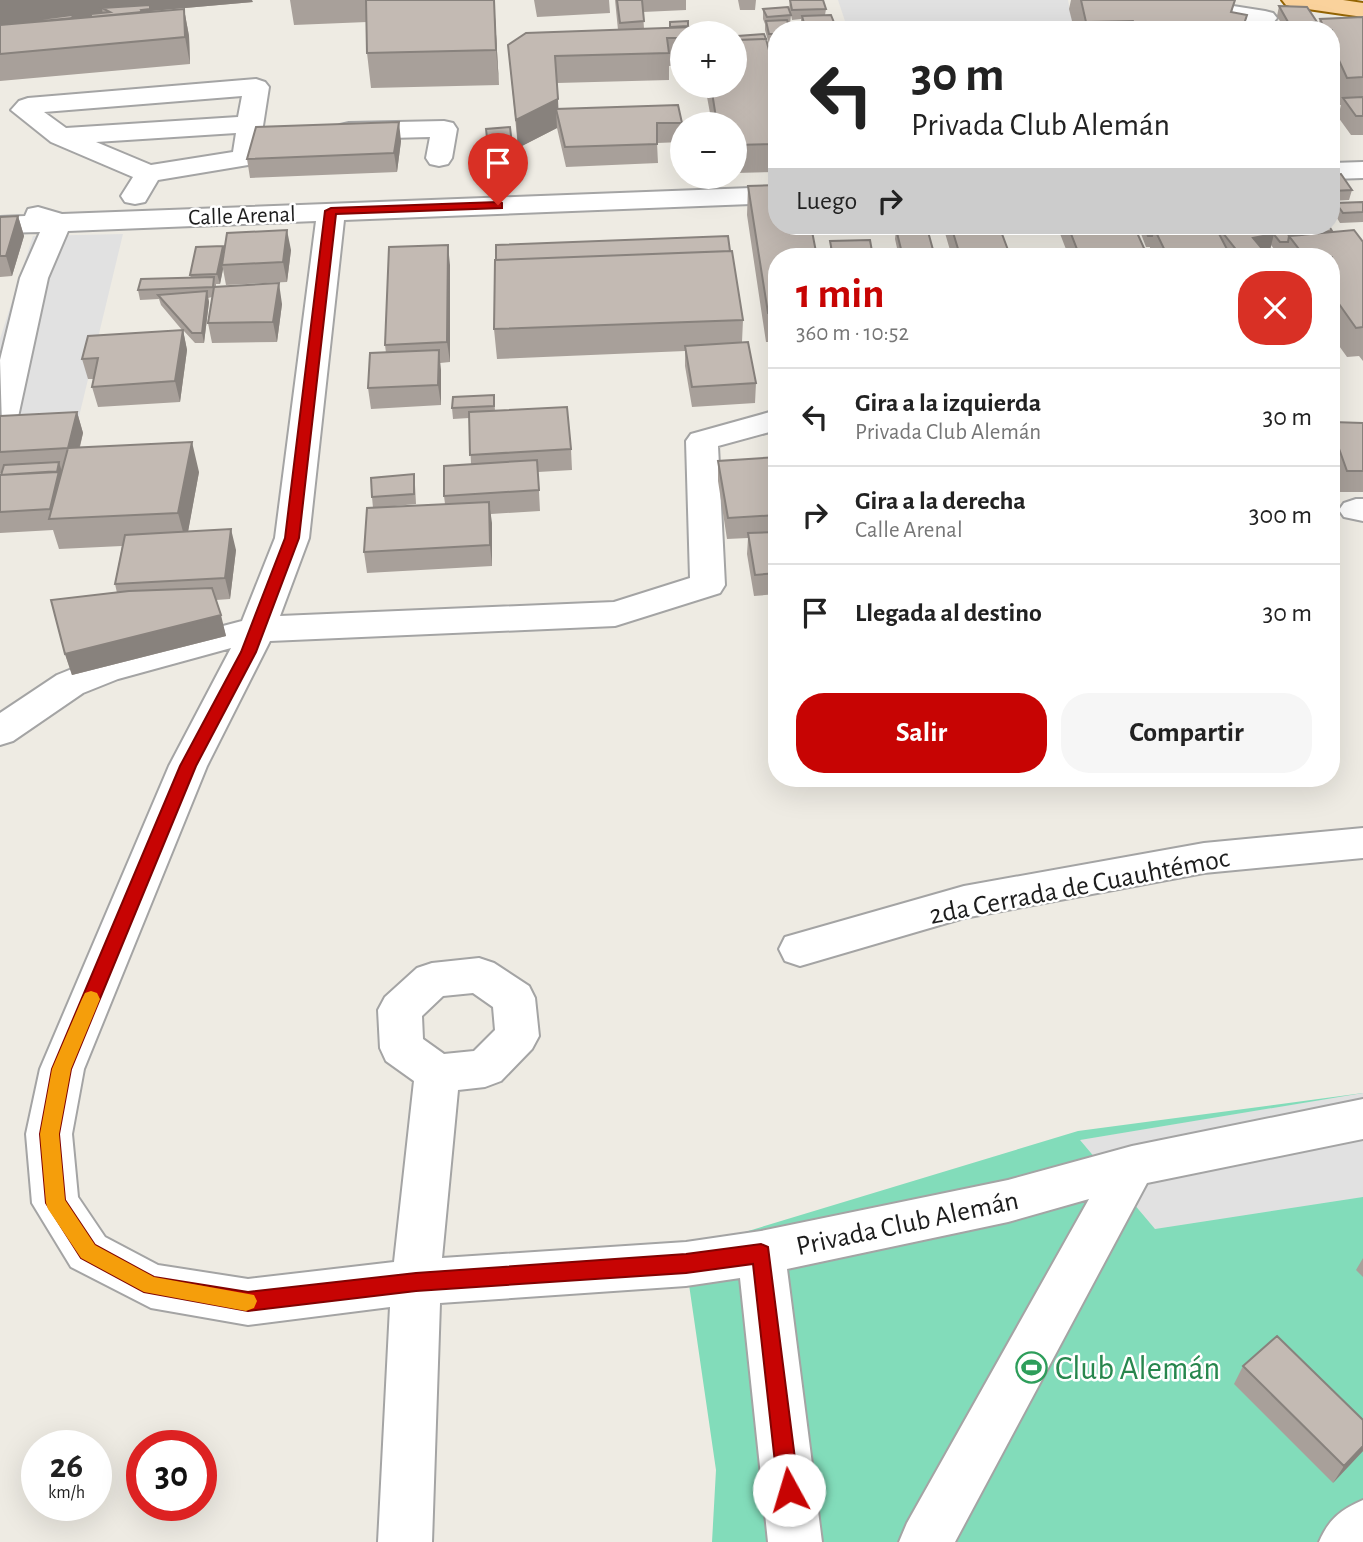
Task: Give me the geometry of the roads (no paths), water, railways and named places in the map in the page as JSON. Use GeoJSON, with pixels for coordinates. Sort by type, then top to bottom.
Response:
{"type":"FeatureCollection","features":[{"type":"Feature","properties":{"kind":"main road"},"geometry":{"type":"LineString","coordinates":[[1294,0],[1331,3],[1363,10]]}},
{"type":"Feature","properties":{"kind":"street"},"geometry":{"type":"LineString","coordinates":[[1150,0],[1264,16]]}},
{"type":"Feature","properties":{"kind":"street"},"geometry":{"type":"LineString","coordinates":[[256,87],[250,129],[245,158],[148,174],[60,136],[24,110],[28,106],[256,87]]}},
{"type":"Feature","properties":{"kind":"street"},"geometry":{"type":"LineString","coordinates":[[60,136],[250,129],[277,133]]}},
{"type":"Feature","properties":{"kind":"street"},"geometry":{"type":"LineString","coordinates":[[318,132],[444,130],[439,158]]}},
{"type":"Feature","properties":{"kind":"street"},"geometry":{"type":"LineString","coordinates":[[123,220],[148,174]]}},
{"type":"Feature","properties":{"kind":"street","name":"Calle Arenal"},"geometry":{"type":"LineString","coordinates":[[0,225],[768,195]]}},
{"type":"Feature","properties":{"kind":"street"},"geometry":{"type":"LineString","coordinates":[[0,200],[58,222],[34,278],[2,417]]}},
{"type":"Feature","properties":{"kind":"street","name":"Privada Club Alemán"},"geometry":{"type":"LineString","coordinates":[[331,211],[292,538],[248,652],[188,766],[62,1069],[49,1134],[55,1203],[88,1252],[152,1286],[248,1302],[416,1282],[686,1264],[761,1254],[1008,1201],[1132,1166],[1363,1119]]}},
{"type":"Feature","properties":{"kind":"street"},"geometry":{"type":"LineString","coordinates":[[0,731],[60,690],[107,669],[257,629],[615,614],[708,585],[702,441],[768,422]]}},
{"type":"Feature","properties":{"kind":"street","name":"2da Cerrada de Cuauhtémoc"},"geometry":{"type":"LineString","coordinates":[[800,949],[964,902],[1204,858],[1363,843]]}},
{"type":"Feature","properties":{"kind":"street"},"geometry":{"type":"LineString","coordinates":[[405,1542],[416,1282],[437,1073]]}},
{"type":"Feature","properties":{"kind":"street"},"geometry":{"type":"LineString","coordinates":[[926,1542],[1132,1166]]}},
{"type":"Feature","properties":{"kind":"street"},"geometry":{"type":"LineString","coordinates":[[761,1254],[795,1542]]}},
{"type":"Feature","properties":{"kind":"street"},"geometry":{"type":"LineString","coordinates":[[1346,1542],[1363,1527]]}},
{"type":"Feature","properties":{"kind":"place","name":"Club Alemán"},"geometry":{"type":"Point","coordinates":[1032,1367]}}]}
